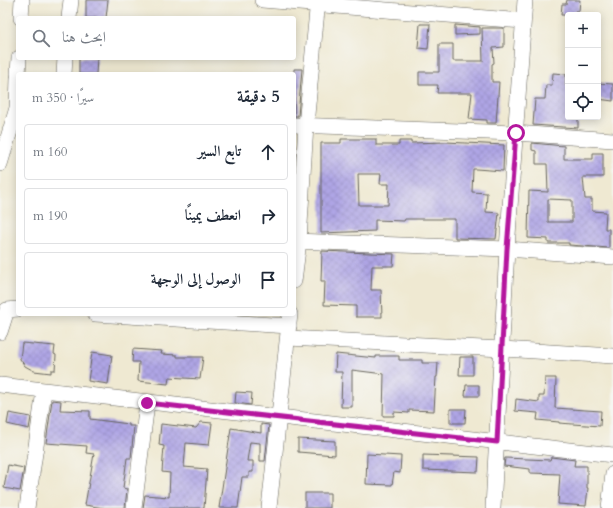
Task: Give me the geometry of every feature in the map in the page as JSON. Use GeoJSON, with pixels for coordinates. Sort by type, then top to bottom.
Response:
{"type":"FeatureCollection","features":[{"type":"Feature","properties":{"kind":"street"},"geometry":{"type":"LineString","coordinates":[[21,16],[22,0]]}},
{"type":"Feature","properties":{"kind":"street"},"geometry":{"type":"LineString","coordinates":[[70,16],[71,0]]}},
{"type":"Feature","properties":{"kind":"street"},"geometry":{"type":"LineString","coordinates":[[262,0],[318,2],[523,21]]}},
{"type":"Feature","properties":{"kind":"street"},"geometry":{"type":"LineString","coordinates":[[493,508],[507,249],[525,0]]}},
{"type":"Feature","properties":{"kind":"street"},"geometry":{"type":"LineString","coordinates":[[318,2],[300,125],[296,241],[507,249],[613,257]]}},
{"type":"Feature","properties":{"kind":"street"},"geometry":{"type":"LineString","coordinates":[[18,72],[19,60]]}},
{"type":"Feature","properties":{"kind":"street"},"geometry":{"type":"LineString","coordinates":[[64,72],[66,60]]}},
{"type":"Feature","properties":{"kind":"street"},"geometry":{"type":"LineString","coordinates":[[0,164],[16,111]]}},
{"type":"Feature","properties":{"kind":"street"},"geometry":{"type":"LineString","coordinates":[[300,125],[516,133],[613,140]]}},
{"type":"Feature","properties":{"kind":"street"},"geometry":{"type":"LineString","coordinates":[[0,332],[4,313],[7,310],[16,309]]}},
{"type":"Feature","properties":{"kind":"street"},"geometry":{"type":"LineString","coordinates":[[127,316],[289,326],[502,349],[613,356]]}},
{"type":"Feature","properties":{"kind":"street"},"geometry":{"type":"LineString","coordinates":[[269,508],[289,326]]}},
{"type":"Feature","properties":{"kind":"street"},"geometry":{"type":"LineString","coordinates":[[0,385],[278,418],[613,455]]}},
{"type":"Feature","properties":{"kind":"street"},"geometry":{"type":"LineString","coordinates":[[27,508],[44,391]]}},
{"type":"Feature","properties":{"kind":"street"},"geometry":{"type":"LineString","coordinates":[[134,508],[147,403]]}},
{"type":"Feature","properties":{"kind":"street"},"geometry":{"type":"LineString","coordinates":[[609,508],[613,474]]}},
{"type":"Feature","properties":{"kind":"building"},"geometry":{"type":"Polygon","coordinates":[[[86,0],[108,0],[106,16],[86,16],[86,0]]]}},
{"type":"Feature","properties":{"kind":"building"},"geometry":{"type":"Polygon","coordinates":[[[567,0],[580,0],[579,11],[565,12],[565,15],[561,15],[562,4],[566,4],[567,0]]]}},
{"type":"Feature","properties":{"kind":"building"},"geometry":{"type":"Polygon","coordinates":[[[420,24],[430,24],[428,49],[418,48],[420,24]]]}},
{"type":"Feature","properties":{"kind":"building"},"geometry":{"type":"Polygon","coordinates":[[[455,25],[480,27],[480,34],[455,35],[455,25]]]}},
{"type":"Feature","properties":{"kind":"building"},"geometry":{"type":"Polygon","coordinates":[[[482,28],[504,28],[504,47],[493,48],[494,63],[492,64],[492,82],[499,82],[496,123],[487,123],[487,120],[469,119],[472,93],[437,93],[438,85],[419,85],[419,72],[439,72],[439,44],[453,44],[453,61],[483,61],[482,28]]]}},
{"type":"Feature","properties":{"kind":"building"},"geometry":{"type":"Polygon","coordinates":[[[79,60],[97,60],[96,72],[79,72],[79,60]]]}},
{"type":"Feature","properties":{"kind":"building"},"geometry":{"type":"Polygon","coordinates":[[[294,69],[302,69],[298,116],[296,116],[296,72],[294,72],[294,69]]]}},
{"type":"Feature","properties":{"kind":"building"},"geometry":{"type":"Polygon","coordinates":[[[553,73],[565,74],[565,120],[578,120],[578,128],[533,125],[535,99],[545,99],[546,85],[552,85],[553,73]]]}},
{"type":"Feature","properties":{"kind":"building"},"geometry":{"type":"Polygon","coordinates":[[[601,83],[613,84],[613,101],[601,99],[601,83]]]}},
{"type":"Feature","properties":{"kind":"building"},"geometry":{"type":"Polygon","coordinates":[[[341,139],[376,139],[376,145],[399,145],[399,141],[411,141],[411,143],[446,142],[504,145],[503,171],[473,169],[472,192],[487,193],[486,212],[499,213],[496,239],[455,238],[455,219],[405,219],[404,221],[375,220],[375,231],[321,233],[321,143],[341,143],[341,139]],[[358,174],[359,205],[388,205],[389,184],[380,184],[381,174],[358,174]]]}},
{"type":"Feature","properties":{"kind":"building"},"geometry":{"type":"Polygon","coordinates":[[[532,143],[564,146],[564,159],[593,159],[593,153],[603,153],[603,177],[583,177],[585,199],[592,199],[592,211],[606,212],[605,229],[609,229],[609,248],[569,245],[569,243],[548,243],[548,239],[528,238],[529,191],[548,192],[547,164],[536,164],[536,151],[532,150],[532,143]],[[548,199],[548,222],[572,222],[572,200],[548,199]]]}},
{"type":"Feature","properties":{"kind":"building"},"geometry":{"type":"Polygon","coordinates":[[[322,251],[394,254],[393,266],[372,266],[371,290],[381,290],[382,317],[356,317],[356,306],[324,305],[325,281],[321,281],[322,251]]]}},
{"type":"Feature","properties":{"kind":"building"},"geometry":{"type":"Polygon","coordinates":[[[22,343],[55,346],[55,370],[51,370],[51,373],[34,371],[25,366],[20,359],[22,343]]]}},
{"type":"Feature","properties":{"kind":"building"},"geometry":{"type":"Polygon","coordinates":[[[133,349],[162,351],[161,354],[177,355],[177,357],[203,357],[200,379],[169,377],[168,384],[138,381],[139,362],[132,362],[133,349]]]}},
{"type":"Feature","properties":{"kind":"building"},"geometry":{"type":"Polygon","coordinates":[[[92,352],[112,355],[108,384],[88,381],[92,352]]]}},
{"type":"Feature","properties":{"kind":"building"},"geometry":{"type":"Polygon","coordinates":[[[336,354],[376,358],[376,356],[399,356],[399,360],[422,360],[422,363],[438,363],[434,411],[409,410],[409,413],[394,412],[394,416],[383,416],[384,374],[352,370],[352,407],[341,407],[342,372],[335,372],[336,354]]]}},
{"type":"Feature","properties":{"kind":"building"},"geometry":{"type":"Polygon","coordinates":[[[460,357],[473,357],[473,375],[459,375],[460,357]]]}},
{"type":"Feature","properties":{"kind":"building"},"geometry":{"type":"Polygon","coordinates":[[[545,378],[556,378],[555,408],[601,411],[600,426],[537,420],[538,413],[515,411],[516,399],[539,402],[539,396],[544,396],[545,378]]]}},
{"type":"Feature","properties":{"kind":"building"},"geometry":{"type":"Polygon","coordinates":[[[466,385],[479,385],[479,396],[465,396],[466,385]]]}},
{"type":"Feature","properties":{"kind":"building"},"geometry":{"type":"Polygon","coordinates":[[[236,392],[252,393],[251,405],[235,403],[236,392]]]}},
{"type":"Feature","properties":{"kind":"building"},"geometry":{"type":"Polygon","coordinates":[[[52,400],[61,401],[60,410],[90,411],[90,419],[134,426],[131,458],[127,458],[123,488],[127,489],[125,508],[104,508],[85,505],[94,454],[86,453],[87,446],[46,443],[52,400]]]}},
{"type":"Feature","properties":{"kind":"building"},"geometry":{"type":"Polygon","coordinates":[[[450,409],[466,409],[465,423],[450,423],[450,409]]]}},
{"type":"Feature","properties":{"kind":"building"},"geometry":{"type":"Polygon","coordinates":[[[9,413],[31,417],[29,429],[7,424],[9,413]]]}},
{"type":"Feature","properties":{"kind":"building"},"geometry":{"type":"Polygon","coordinates":[[[201,422],[212,423],[209,445],[186,443],[184,467],[207,469],[204,508],[143,508],[145,495],[169,497],[170,473],[162,472],[164,446],[159,445],[161,424],[196,428],[201,422]]]}},
{"type":"Feature","properties":{"kind":"building"},"geometry":{"type":"Polygon","coordinates":[[[261,424],[269,425],[265,461],[260,461],[260,443],[250,442],[247,461],[253,461],[253,472],[249,472],[249,477],[242,477],[238,508],[219,508],[231,428],[261,433],[261,424]]]}},
{"type":"Feature","properties":{"kind":"building"},"geometry":{"type":"Polygon","coordinates":[[[298,439],[335,441],[335,455],[298,452],[298,439]]]}},
{"type":"Feature","properties":{"kind":"building"},"geometry":{"type":"Polygon","coordinates":[[[367,454],[401,456],[400,473],[394,472],[392,485],[366,484],[367,454]]]}},
{"type":"Feature","properties":{"kind":"building"},"geometry":{"type":"Polygon","coordinates":[[[423,455],[479,457],[478,472],[423,470],[423,455]]]}},
{"type":"Feature","properties":{"kind":"building"},"geometry":{"type":"Polygon","coordinates":[[[551,457],[575,460],[574,466],[587,466],[588,488],[586,506],[558,504],[560,474],[530,473],[530,469],[504,466],[505,458],[550,460],[551,457]]]}},
{"type":"Feature","properties":{"kind":"building"},"geometry":{"type":"Polygon","coordinates":[[[8,465],[24,468],[20,491],[4,488],[8,465]]]}},
{"type":"Feature","properties":{"kind":"building"},"geometry":{"type":"Polygon","coordinates":[[[305,493],[330,493],[330,508],[305,508],[305,493]]]}},
{"type":"Feature","properties":{"kind":"route"},"geometry":{"type":"LineString","coordinates":[[147,403],[497,442],[507,249],[516,133]]}}]}
